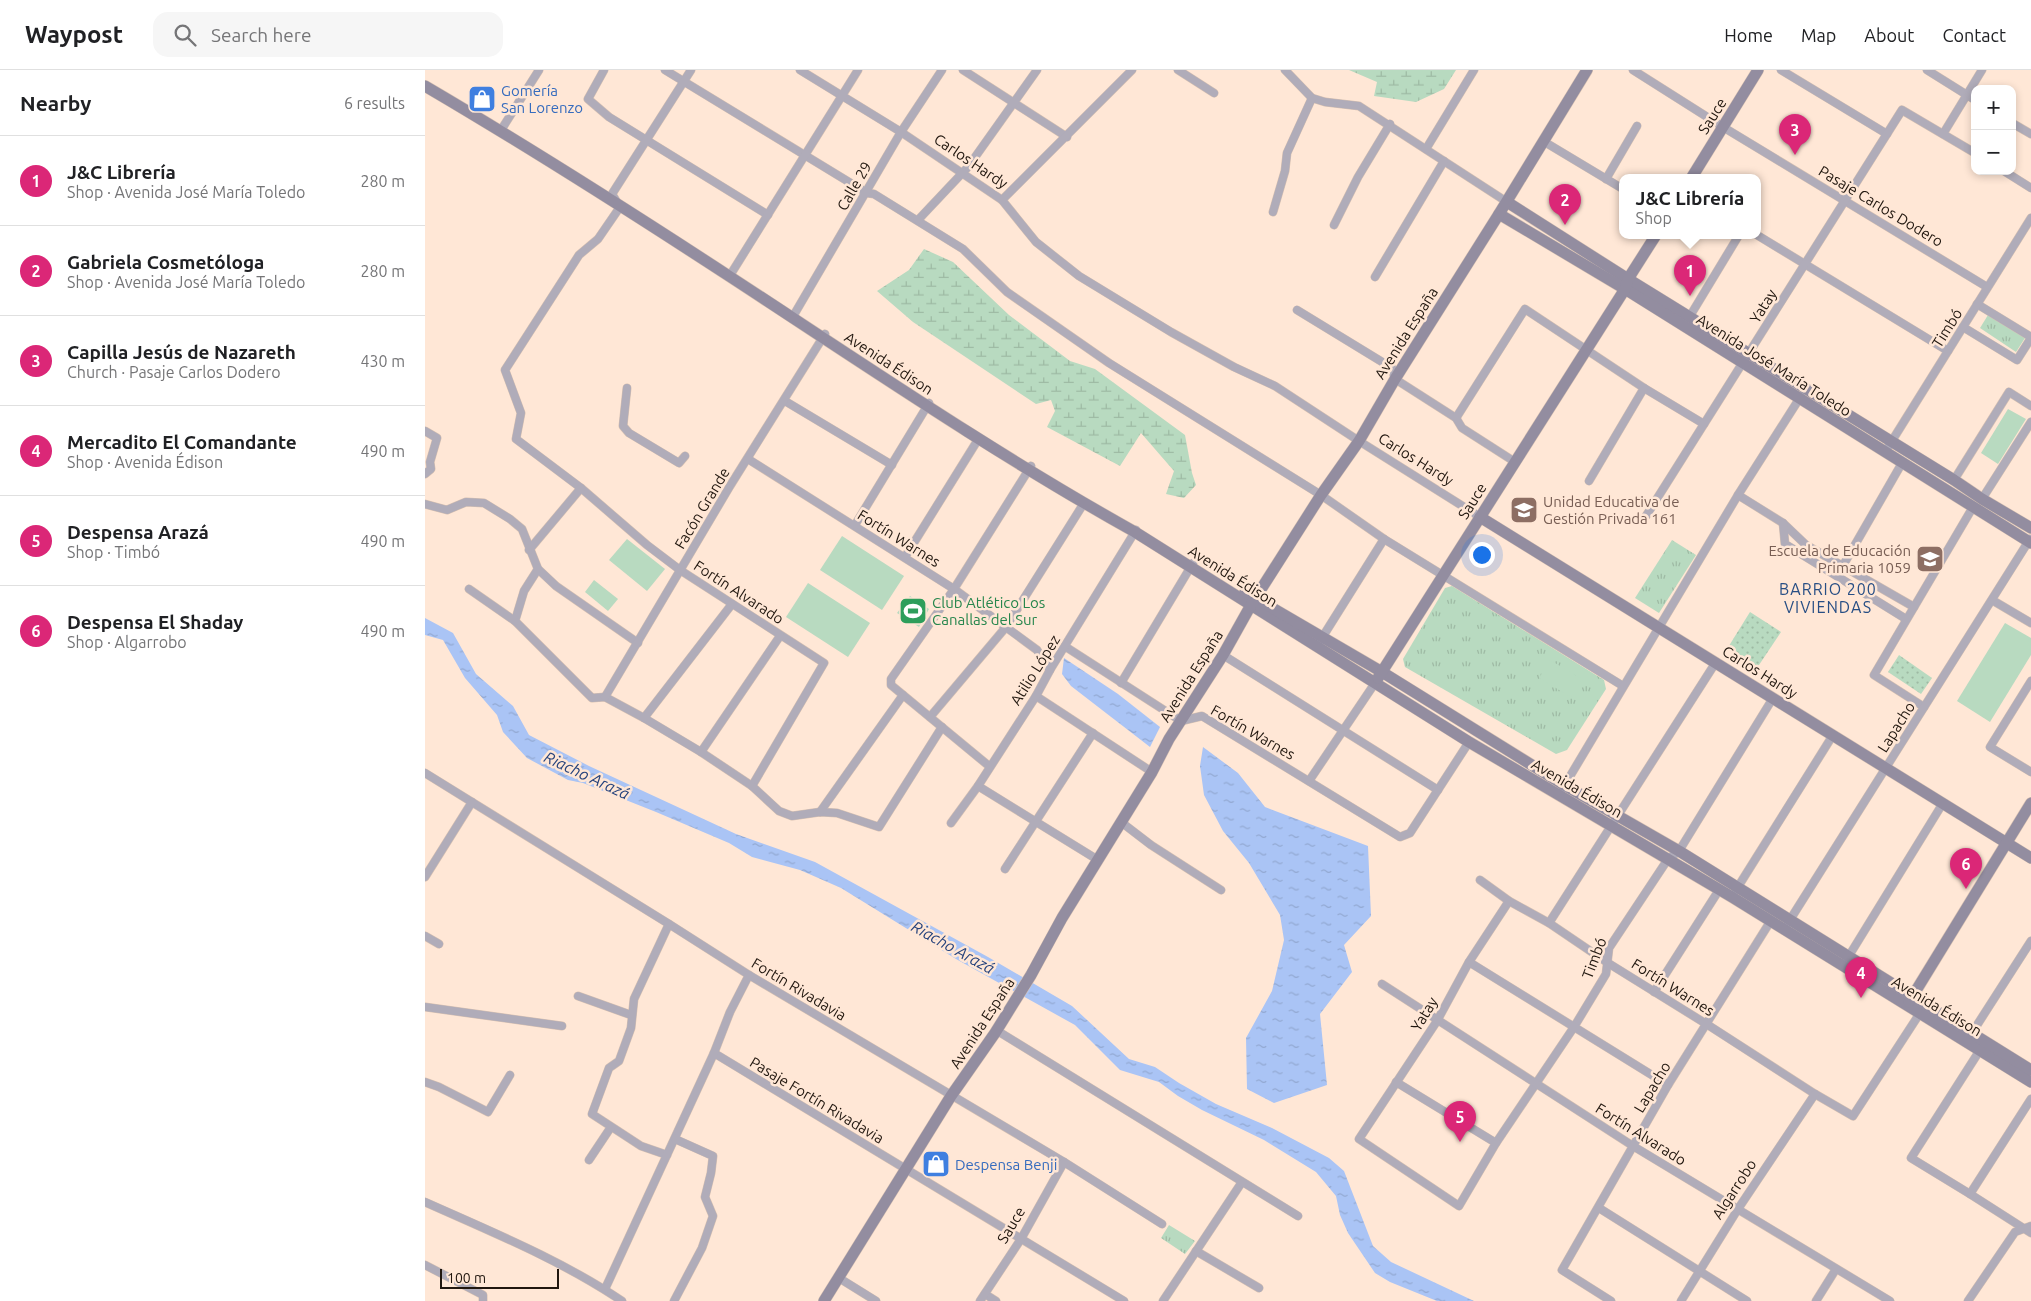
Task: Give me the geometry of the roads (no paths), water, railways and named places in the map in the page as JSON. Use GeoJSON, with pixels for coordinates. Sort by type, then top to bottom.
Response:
{"type":"FeatureCollection","features":[{"type":"Feature","properties":{"kind":"main road","name":"Avenida España"},"geometry":{"type":"LineString","coordinates":[[824,1301],[951,1096],[1017,998],[1062,918],[1152,772],[1169,739],[1223,655],[1253,601],[1321,495],[1359,441],[1395,379],[1507,202],[1587,70]]}},
{"type":"Feature","properties":{"kind":"main road","name":"Sauce"},"geometry":{"type":"LineString","coordinates":[[1694,174],[1758,70]]}},
{"type":"Feature","properties":{"kind":"main road","name":"Avenida Édison"},"geometry":{"type":"LineString","coordinates":[[425,81],[612,194],[823,336],[929,404],[1192,566],[1320,641],[1382,672],[1561,790]]}},
{"type":"Feature","properties":{"kind":"main road","name":"Avenida Édison"},"geometry":{"type":"LineString","coordinates":[[425,86],[527,146],[620,207],[731,274]]}},
{"type":"Feature","properties":{"kind":"main road","name":"Avenida José María Toledo"},"geometry":{"type":"LineString","coordinates":[[1507,202],[1743,364],[1799,399],[1902,462],[1978,503],[2031,528]]}},
{"type":"Feature","properties":{"kind":"main road","name":"Avenida José María Toledo"},"geometry":{"type":"LineString","coordinates":[[1499,214],[1689,316],[1806,388],[1954,480],[1978,503],[2030,541]]}},
{"type":"Feature","properties":{"kind":"main road","name":"Sauce"},"geometry":{"type":"LineString","coordinates":[[1375,683],[1586,350],[1654,239]]}},
{"type":"Feature","properties":{"kind":"main road","name":"Avenida Édison"},"geometry":{"type":"LineString","coordinates":[[929,404],[979,438],[1031,467],[1083,503],[1136,530]]}},
{"type":"Feature","properties":{"kind":"main road","name":"Carlos Hardy"},"geometry":{"type":"LineString","coordinates":[[1481,517],[2031,858]]}},
{"type":"Feature","properties":{"kind":"main road","name":"Avenida Édison"},"geometry":{"type":"LineString","coordinates":[[1320,641],[1375,683],[1469,742],[1614,820],[1679,851],[1735,892],[1770,922],[1842,966],[1910,1001],[1970,1037],[2031,1078]]}},
{"type":"Feature","properties":{"kind":"main road"},"geometry":{"type":"LineString","coordinates":[[1910,1001],[2031,802]]}},
{"type":"Feature","properties":{"kind":"main road","name":"Avenida Édison"},"geometry":{"type":"LineString","coordinates":[[1614,820],[1667,859],[1719,890],[1735,892],[1791,919],[1849,955],[1910,1001],[1920,1013],[1970,1037],[1980,1050],[2031,1078]]}},
{"type":"Feature","properties":{"kind":"street"},"geometry":{"type":"LineString","coordinates":[[503,127],[539,70]]}},
{"type":"Feature","properties":{"kind":"street"},"geometry":{"type":"LineString","coordinates":[[604,70],[589,99],[609,116],[768,215]]}},
{"type":"Feature","properties":{"kind":"street"},"geometry":{"type":"LineString","coordinates":[[665,70],[867,193],[874,194],[918,220],[963,249],[1007,292],[1109,363],[1321,495],[1384,539],[1623,686]]}},
{"type":"Feature","properties":{"kind":"street"},"geometry":{"type":"LineString","coordinates":[[620,207],[612,194],[691,70]]}},
{"type":"Feature","properties":{"kind":"street","name":"Carlos Hardy"},"geometry":{"type":"LineString","coordinates":[[800,70],[901,132],[1002,200],[1036,242],[1079,276],[1171,332],[1275,386],[1481,517]]}},
{"type":"Feature","properties":{"kind":"street"},"geometry":{"type":"LineString","coordinates":[[731,274],[858,70]]}},
{"type":"Feature","properties":{"kind":"street","name":"Calle 29"},"geometry":{"type":"LineString","coordinates":[[794,316],[901,132],[942,70]]}},
{"type":"Feature","properties":{"kind":"street"},"geometry":{"type":"LineString","coordinates":[[963,70],[1067,137]]}},
{"type":"Feature","properties":{"kind":"street"},"geometry":{"type":"LineString","coordinates":[[918,220],[962,173],[1008,113],[1013,102],[1037,70]]}},
{"type":"Feature","properties":{"kind":"street"},"geometry":{"type":"LineString","coordinates":[[1002,200],[1132,70]]}},
{"type":"Feature","properties":{"kind":"street"},"geometry":{"type":"LineString","coordinates":[[1178,70],[1214,93]]}},
{"type":"Feature","properties":{"kind":"street"},"geometry":{"type":"LineString","coordinates":[[1285,70],[1312,98],[1325,102],[1359,106],[1390,124],[1507,202]]}},
{"type":"Feature","properties":{"kind":"street"},"geometry":{"type":"LineString","coordinates":[[1425,148],[1473,70]]}},
{"type":"Feature","properties":{"kind":"street","name":"Pasaje Carlos Dodero"},"geometry":{"type":"LineString","coordinates":[[1633,70],[1723,127],[1987,287]]}},
{"type":"Feature","properties":{"kind":"street"},"geometry":{"type":"LineString","coordinates":[[1781,70],[1887,134]]}},
{"type":"Feature","properties":{"kind":"street"},"geometry":{"type":"LineString","coordinates":[[1927,70],[1971,98]]}},
{"type":"Feature","properties":{"kind":"street"},"geometry":{"type":"LineString","coordinates":[[1971,151],[1943,134],[1982,70]]}},
{"type":"Feature","properties":{"kind":"street"},"geometry":{"type":"LineString","coordinates":[[1273,212],[1285,171],[1287,153],[1312,98]]}},
{"type":"Feature","properties":{"kind":"street","name":"Yatay"},"geometry":{"type":"LineString","coordinates":[[1646,516],[1902,110],[1943,134]]}},
{"type":"Feature","properties":{"kind":"street"},"geometry":{"type":"LineString","coordinates":[[1334,225],[1358,177],[1390,124]]}},
{"type":"Feature","properties":{"kind":"street"},"geometry":{"type":"LineString","coordinates":[[2016,125],[2031,134]]}},
{"type":"Feature","properties":{"kind":"street"},"geometry":{"type":"LineString","coordinates":[[1605,178],[1637,126]]}},
{"type":"Feature","properties":{"kind":"street"},"geometry":{"type":"LineString","coordinates":[[1543,141],[1619,187]]}},
{"type":"Feature","properties":{"kind":"street"},"geometry":{"type":"LineString","coordinates":[[1375,277],[1444,161]]}},
{"type":"Feature","properties":{"kind":"street"},"geometry":{"type":"LineString","coordinates":[[2010,175],[2031,188]]}},
{"type":"Feature","properties":{"kind":"street","name":"Fortín Alvarado"},"geometry":{"type":"LineString","coordinates":[[620,207],[598,239],[579,255],[505,370],[521,413],[516,439],[581,488],[680,570],[824,663],[752,786]]}},
{"type":"Feature","properties":{"kind":"street","name":"Timbó"},"geometry":{"type":"LineString","coordinates":[[1885,452],[2031,218]]}},
{"type":"Feature","properties":{"kind":"street"},"geometry":{"type":"LineString","coordinates":[[1761,236],[1948,351]]}},
{"type":"Feature","properties":{"kind":"street"},"geometry":{"type":"LineString","coordinates":[[1689,316],[1737,239]]}},
{"type":"Feature","properties":{"kind":"street"},"geometry":{"type":"LineString","coordinates":[[1963,327],[2017,360],[2031,337],[1977,304]]}},
{"type":"Feature","properties":{"kind":"street"},"geometry":{"type":"LineString","coordinates":[[1456,418],[1525,309],[1644,388],[1704,424]]}},
{"type":"Feature","properties":{"kind":"street"},"geometry":{"type":"LineString","coordinates":[[1297,310],[1392,368],[1395,379],[1456,418],[1462,428],[1515,462]]}},
{"type":"Feature","properties":{"kind":"street","name":"Facón Grande"},"geometry":{"type":"LineString","coordinates":[[605,697],[823,336]]}},
{"type":"Feature","properties":{"kind":"street"},"geometry":{"type":"LineString","coordinates":[[627,388],[623,426],[629,433],[679,463],[685,456]]}},
{"type":"Feature","properties":{"kind":"street"},"geometry":{"type":"LineString","coordinates":[[1589,481],[1644,388]]}},
{"type":"Feature","properties":{"kind":"street"},"geometry":{"type":"LineString","coordinates":[[1561,790],[1738,495],[1806,388]]}},
{"type":"Feature","properties":{"kind":"street"},"geometry":{"type":"LineString","coordinates":[[1954,480],[2009,392],[2031,406]]}},
{"type":"Feature","properties":{"kind":"street"},"geometry":{"type":"LineString","coordinates":[[785,401],[892,465]]}},
{"type":"Feature","properties":{"kind":"street"},"geometry":{"type":"LineString","coordinates":[[855,525],[929,404]]}},
{"type":"Feature","properties":{"kind":"street"},"geometry":{"type":"LineString","coordinates":[[1924,707],[1874,675],[1906,619],[2031,422]]}},
{"type":"Feature","properties":{"kind":"street"},"geometry":{"type":"LineString","coordinates":[[425,431],[437,438],[430,462],[431,469],[425,474]]}},
{"type":"Feature","properties":{"kind":"street"},"geometry":{"type":"LineString","coordinates":[[905,556],[979,438]]}},
{"type":"Feature","properties":{"kind":"street","name":"Fortín Warnes"},"geometry":{"type":"LineString","coordinates":[[748,459],[905,556],[954,589],[1037,650],[1050,670]]}},
{"type":"Feature","properties":{"kind":"street"},"geometry":{"type":"LineString","coordinates":[[1837,576],[1902,462]]}},
{"type":"Feature","properties":{"kind":"street"},"geometry":{"type":"LineString","coordinates":[[989,766],[891,685],[891,679],[954,589],[1031,467]]}},
{"type":"Feature","properties":{"kind":"street"},"geometry":{"type":"LineString","coordinates":[[529,550],[581,488]]}},
{"type":"Feature","properties":{"kind":"street"},"geometry":{"type":"LineString","coordinates":[[1738,495],[1783,523],[1806,545],[1914,607]]}},
{"type":"Feature","properties":{"kind":"street"},"geometry":{"type":"LineString","coordinates":[[425,504],[447,510],[466,502],[484,503],[522,529],[538,569],[557,586],[638,642]]}},
{"type":"Feature","properties":{"kind":"street"},"geometry":{"type":"LineString","coordinates":[[930,717],[1006,627],[1083,503]]}},
{"type":"Feature","properties":{"kind":"street"},"geometry":{"type":"LineString","coordinates":[[1783,523],[1785,544],[1906,619]]}},
{"type":"Feature","properties":{"kind":"street","name":"Atilio López"},"geometry":{"type":"LineString","coordinates":[[951,823],[978,786],[989,766],[1036,696],[1136,530]]}},
{"type":"Feature","properties":{"kind":"street"},"geometry":{"type":"LineString","coordinates":[[1320,641],[1384,539]]}},
{"type":"Feature","properties":{"kind":"street","name":"Lapacho"},"geometry":{"type":"LineString","coordinates":[[1784,930],[2030,541]]}},
{"type":"Feature","properties":{"kind":"street"},"geometry":{"type":"LineString","coordinates":[[1121,683],[1192,566]]}},
{"type":"Feature","properties":{"kind":"street"},"geometry":{"type":"LineString","coordinates":[[515,621],[524,591],[538,569]]}},
{"type":"Feature","properties":{"kind":"street"},"geometry":{"type":"LineString","coordinates":[[469,589],[515,621],[592,698],[605,697],[644,718],[701,752],[752,786],[779,811],[792,816],[820,812],[837,813],[879,827],[942,727]]}},
{"type":"Feature","properties":{"kind":"street"},"geometry":{"type":"LineString","coordinates":[[1992,600],[2031,623]]}},
{"type":"Feature","properties":{"kind":"street"},"geometry":{"type":"LineString","coordinates":[[644,718],[732,604]]}},
{"type":"Feature","properties":{"kind":"street"},"geometry":{"type":"LineString","coordinates":[[701,752],[780,636]]}},
{"type":"Feature","properties":{"kind":"street"},"geometry":{"type":"LineString","coordinates":[[1066,647],[1181,721]]}},
{"type":"Feature","properties":{"kind":"street"},"geometry":{"type":"LineString","coordinates":[[1223,655],[1341,731],[1438,790],[1469,742]]}},
{"type":"Feature","properties":{"kind":"street"},"geometry":{"type":"LineString","coordinates":[[1549,923],[1716,662]]}},
{"type":"Feature","properties":{"kind":"street"},"geometry":{"type":"LineString","coordinates":[[2031,681],[1990,747],[2031,772]]}},
{"type":"Feature","properties":{"kind":"street","name":"Sauce"},"geometry":{"type":"LineString","coordinates":[[1309,781],[1375,683]]}},
{"type":"Feature","properties":{"kind":"street"},"geometry":{"type":"LineString","coordinates":[[820,812],[903,695]]}},
{"type":"Feature","properties":{"kind":"street"},"geometry":{"type":"LineString","coordinates":[[1036,696],[1152,772]]}},
{"type":"Feature","properties":{"kind":"street","name":"Timbó"},"geometry":{"type":"LineString","coordinates":[[1459,1206],[1496,1143],[1535,1083],[1575,1027],[1606,974],[1609,948],[1667,859],[1679,851],[1773,698]]}},
{"type":"Feature","properties":{"kind":"street","name":"Fortín Warnes"},"geometry":{"type":"LineString","coordinates":[[1181,721],[1202,716],[1400,837],[1410,833],[1438,790]]}},
{"type":"Feature","properties":{"kind":"street"},"geometry":{"type":"LineString","coordinates":[[1005,870],[1093,733]]}},
{"type":"Feature","properties":{"kind":"street"},"geometry":{"type":"LineString","coordinates":[[1735,892],[1833,735]]}},
{"type":"Feature","properties":{"kind":"street","name":"Fortín Rivadavia"},"geometry":{"type":"LineString","coordinates":[[425,773],[749,975],[1064,1162],[1162,1224]]}},
{"type":"Feature","properties":{"kind":"street"},"geometry":{"type":"LineString","coordinates":[[978,786],[1098,860]]}},
{"type":"Feature","properties":{"kind":"street"},"geometry":{"type":"LineString","coordinates":[[425,877],[472,802]]}},
{"type":"Feature","properties":{"kind":"street"},"geometry":{"type":"LineString","coordinates":[[1842,966],[1943,803]]}},
{"type":"Feature","properties":{"kind":"street"},"geometry":{"type":"LineString","coordinates":[[1121,822],[1151,845],[1221,890]]}},
{"type":"Feature","properties":{"kind":"street","name":"Fortín Warnes"},"geometry":{"type":"LineString","coordinates":[[1480,880],[1509,901],[1549,923],[1608,964],[1853,1116],[1920,1013]]}},
{"type":"Feature","properties":{"kind":"street"},"geometry":{"type":"LineString","coordinates":[[1654,992],[1719,890]]}},
{"type":"Feature","properties":{"kind":"street","name":"Yatay"},"geometry":{"type":"LineString","coordinates":[[1459,1206],[1359,1139],[1437,1021],[1469,962],[1509,901]]}},
{"type":"Feature","properties":{"kind":"street","name":"Lapacho"},"geometry":{"type":"LineString","coordinates":[[1611,1301],[1562,1270],[1668,1085],[1770,922]]}},
{"type":"Feature","properties":{"kind":"street"},"geometry":{"type":"LineString","coordinates":[[667,1155],[641,1146],[592,1114],[609,1068],[619,1061],[631,1028],[634,999],[669,924]]}},
{"type":"Feature","properties":{"kind":"street"},"geometry":{"type":"LineString","coordinates":[[425,936],[439,944]]}},
{"type":"Feature","properties":{"kind":"street"},"geometry":{"type":"LineString","coordinates":[[1970,1037],[2031,941]]}},
{"type":"Feature","properties":{"kind":"street"},"geometry":{"type":"LineString","coordinates":[[1469,962],[1668,1085]]}},
{"type":"Feature","properties":{"kind":"street"},"geometry":{"type":"LineString","coordinates":[[605,1289],[714,1053],[730,1012],[749,975]]}},
{"type":"Feature","properties":{"kind":"street","name":"Fortín Alvarado"},"geometry":{"type":"LineString","coordinates":[[1382,984],[1633,1146],[1890,1301]]}},
{"type":"Feature","properties":{"kind":"street"},"geometry":{"type":"LineString","coordinates":[[579,996],[631,1014]]}},
{"type":"Feature","properties":{"kind":"street"},"geometry":{"type":"LineString","coordinates":[[425,1007],[562,1026]]}},
{"type":"Feature","properties":{"kind":"street"},"geometry":{"type":"LineString","coordinates":[[996,1030],[1298,1216]]}},
{"type":"Feature","properties":{"kind":"street"},"geometry":{"type":"LineString","coordinates":[[1980,1050],[1911,1158],[2029,1230]]}},
{"type":"Feature","properties":{"kind":"street","name":"Pasaje Fortín Rivadavia"},"geometry":{"type":"LineString","coordinates":[[714,1053],[1121,1300]]}},
{"type":"Feature","properties":{"kind":"street"},"geometry":{"type":"LineString","coordinates":[[425,1082],[439,1087],[488,1112],[509,1075]]}},
{"type":"Feature","properties":{"kind":"street"},"geometry":{"type":"LineString","coordinates":[[1396,1082],[1496,1143]]}},
{"type":"Feature","properties":{"kind":"street","name":"Algarrobo"},"geometry":{"type":"LineString","coordinates":[[1681,1301],[1738,1209],[1815,1094]]}},
{"type":"Feature","properties":{"kind":"street"},"geometry":{"type":"LineString","coordinates":[[1971,1194],[2031,1099]]}},
{"type":"Feature","properties":{"kind":"street"},"geometry":{"type":"LineString","coordinates":[[589,1160],[611,1127]]}},
{"type":"Feature","properties":{"kind":"street"},"geometry":{"type":"LineString","coordinates":[[674,1301],[702,1248],[713,1216],[705,1197],[713,1156],[675,1139]]}},
{"type":"Feature","properties":{"kind":"street","name":"Sauce"},"geometry":{"type":"LineString","coordinates":[[983,1298],[1021,1239],[1064,1162]]}},
{"type":"Feature","properties":{"kind":"street"},"geometry":{"type":"LineString","coordinates":[[1163,1301],[1242,1182]]}},
{"type":"Feature","properties":{"kind":"street"},"geometry":{"type":"LineString","coordinates":[[425,1202],[516,1242],[605,1289],[622,1301]]}},
{"type":"Feature","properties":{"kind":"street"},"geometry":{"type":"LineString","coordinates":[[1599,1208],[1747,1301]]}},
{"type":"Feature","properties":{"kind":"street"},"geometry":{"type":"LineString","coordinates":[[1968,1301],[2015,1232],[2029,1230]]}},
{"type":"Feature","properties":{"kind":"street"},"geometry":{"type":"LineString","coordinates":[[1197,1251],[1259,1288]]}},
{"type":"Feature","properties":{"kind":"street"},"geometry":{"type":"LineString","coordinates":[[425,1265],[483,1295],[483,1301]]}},
{"type":"Feature","properties":{"kind":"street"},"geometry":{"type":"LineString","coordinates":[[1816,1301],[1835,1269]]}},
{"type":"Feature","properties":{"kind":"street"},"geometry":{"type":"LineString","coordinates":[[839,1278],[876,1301]]}},
{"type":"Feature","properties":{"kind":"street"},"geometry":{"type":"LineString","coordinates":[[983,1298],[996,1301]]}},
{"type":"Feature","properties":{"kind":"water","name":"Riacho Arazá"},"geometry":{"type":"Polygon","coordinates":[[[425,618],[453,633],[476,674],[513,706],[529,735],[589,766],[736,834],[815,862],[988,957],[1072,1006],[1129,1059],[1155,1067],[1216,1104],[1272,1128],[1329,1158],[1344,1171],[1373,1246],[1391,1262],[1474,1301],[1437,1301],[1390,1282],[1375,1273],[1348,1233],[1340,1215],[1336,1196],[1316,1172],[1264,1140],[1202,1110],[1159,1082],[1120,1070],[1075,1025],[956,959],[841,888],[800,870],[752,857],[729,843],[656,812],[583,783],[568,780],[527,758],[503,732],[497,715],[465,678],[443,640],[425,635],[425,618]]]}},
{"type":"Feature","properties":{"kind":"water"},"geometry":{"type":"Polygon","coordinates":[[[1064,658],[1118,694],[1160,727],[1150,747],[1071,686],[1062,674],[1064,658]]]}},
{"type":"Feature","properties":{"kind":"water"},"geometry":{"type":"Polygon","coordinates":[[[1203,747],[1238,773],[1265,807],[1368,846],[1371,916],[1344,945],[1352,972],[1320,1014],[1327,1085],[1274,1103],[1247,1089],[1246,1038],[1272,991],[1284,940],[1280,915],[1249,863],[1223,831],[1204,795],[1200,766],[1203,747]]]}},
{"type":"Feature","properties":{"kind":"place","name":"Gomería San Lorenzo"},"geometry":{"type":"Point","coordinates":[482,99]}},
{"type":"Feature","properties":{"kind":"place","name":"Capilla Jesús de Nazareth"},"geometry":{"type":"Point","coordinates":[1795,155]}},
{"type":"Feature","properties":{"kind":"place","name":"Gabriela Cosmetóloga"},"geometry":{"type":"Point","coordinates":[1565,225]}},
{"type":"Feature","properties":{"kind":"place","name":"J&C Librería"},"geometry":{"type":"Point","coordinates":[1690,296]}},
{"type":"Feature","properties":{"kind":"place","name":"Unidad Educativa de Gestión Privada 161"},"geometry":{"type":"Point","coordinates":[1524,510]}},
{"type":"Feature","properties":{"kind":"place","name":"Escuela de Educación Primaria 1059"},"geometry":{"type":"Point","coordinates":[1930,559]}},
{"type":"Feature","properties":{"kind":"place","name":"Club Atlético Los Canallas del Sur"},"geometry":{"type":"Point","coordinates":[913,611]}},
{"type":"Feature","properties":{"kind":"place","name":"Despensa El Shaday"},"geometry":{"type":"Point","coordinates":[1966,889]}},
{"type":"Feature","properties":{"kind":"place","name":"Mercadito El Comandante"},"geometry":{"type":"Point","coordinates":[1861,998]}},
{"type":"Feature","properties":{"kind":"place","name":"Despensa Arazá"},"geometry":{"type":"Point","coordinates":[1460,1142]}},
{"type":"Feature","properties":{"kind":"place","name":"Despensa Benji"},"geometry":{"type":"Point","coordinates":[936,1164]}},
{"type":"Feature","properties":{"kind":"district","name":"BARRIO 200 VIVIENDAS"},"geometry":{"type":"Point","coordinates":[1828,598]}}]}
